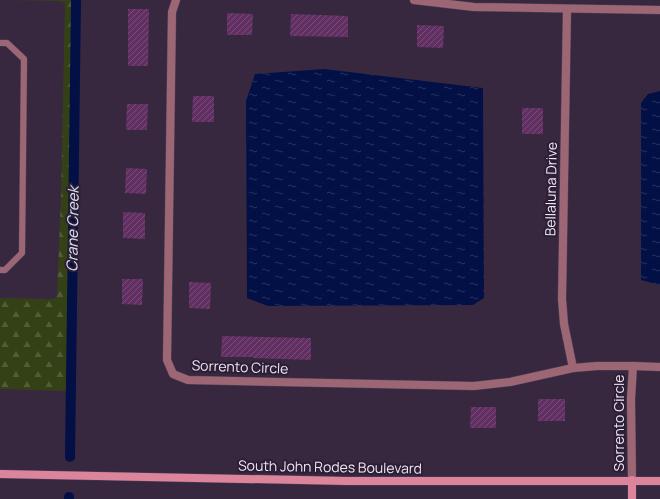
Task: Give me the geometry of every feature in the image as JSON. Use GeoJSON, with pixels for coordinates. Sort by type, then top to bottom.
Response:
{"type":"FeatureCollection","features":[{"type":"Feature","properties":{"kind":"main road","name":"South John Rodes Boulevard"},"geometry":{"type":"LineString","coordinates":[[0,474],[347,481],[660,481]]}},
{"type":"Feature","properties":{"kind":"main road"},"geometry":{"type":"LineString","coordinates":[[632,480],[632,499]]}},
{"type":"Feature","properties":{"kind":"street","name":"Sorrento Circle"},"geometry":{"type":"LineString","coordinates":[[176,0],[172,12],[167,360],[173,374],[188,380],[474,386],[510,382],[573,368],[597,366],[660,367]]}},
{"type":"Feature","properties":{"kind":"street"},"geometry":{"type":"LineString","coordinates":[[414,0],[474,7],[660,10]]}},
{"type":"Feature","properties":{"kind":"street","name":"Bellaluna Drive"},"geometry":{"type":"LineString","coordinates":[[567,9],[562,299],[564,324],[573,368]]}},
{"type":"Feature","properties":{"kind":"street","name":"Sorrento Circle"},"geometry":{"type":"LineString","coordinates":[[632,480],[631,399],[633,366]]}},
{"type":"Feature","properties":{"kind":"lane"},"geometry":{"type":"LineString","coordinates":[[0,43],[7,43],[24,59],[22,253],[5,270],[0,270]]}},
{"type":"Feature","properties":{"kind":"green space"},"geometry":{"type":"Polygon","coordinates":[[[8,0],[76,0],[77,18],[67,391],[0,389],[0,298],[53,299],[57,296],[61,197],[65,4],[60,1],[8,0]]]}},
{"type":"Feature","properties":{"kind":"water"},"geometry":{"type":"Polygon","coordinates":[[[324,69],[483,88],[484,298],[473,305],[268,306],[247,298],[246,101],[255,74],[324,69]]]}},
{"type":"Feature","properties":{"kind":"water"},"geometry":{"type":"Polygon","coordinates":[[[660,91],[660,285],[641,280],[641,103],[648,94],[660,91]]]}},
{"type":"Feature","properties":{"kind":"building"},"geometry":{"type":"Polygon","coordinates":[[[128,9],[149,9],[148,66],[128,66],[128,9]]]}},
{"type":"Feature","properties":{"kind":"building"},"geometry":{"type":"Polygon","coordinates":[[[227,13],[253,14],[252,35],[227,35],[227,13]]]}},
{"type":"Feature","properties":{"kind":"building"},"geometry":{"type":"Polygon","coordinates":[[[291,14],[348,16],[348,37],[290,36],[291,14]]]}},
{"type":"Feature","properties":{"kind":"building"},"geometry":{"type":"Polygon","coordinates":[[[417,25],[444,26],[443,48],[417,47],[417,25]]]}},
{"type":"Feature","properties":{"kind":"building"},"geometry":{"type":"Polygon","coordinates":[[[193,96],[214,96],[214,122],[192,122],[193,96]]]}},
{"type":"Feature","properties":{"kind":"building"},"geometry":{"type":"Polygon","coordinates":[[[127,104],[148,104],[147,130],[126,130],[127,104]]]}},
{"type":"Feature","properties":{"kind":"building"},"geometry":{"type":"Polygon","coordinates":[[[522,108],[543,108],[543,134],[522,134],[522,108]]]}},
{"type":"Feature","properties":{"kind":"building"},"geometry":{"type":"Polygon","coordinates":[[[126,168],[147,169],[146,194],[125,193],[126,168]]]}},
{"type":"Feature","properties":{"kind":"building"},"geometry":{"type":"Polygon","coordinates":[[[123,212],[145,213],[145,239],[123,238],[123,212]]]}},
{"type":"Feature","properties":{"kind":"building"},"geometry":{"type":"Polygon","coordinates":[[[122,279],[143,279],[142,305],[122,304],[122,279]]]}},
{"type":"Feature","properties":{"kind":"building"},"geometry":{"type":"Polygon","coordinates":[[[189,282],[211,283],[210,309],[189,308],[189,282]]]}},
{"type":"Feature","properties":{"kind":"building"},"geometry":{"type":"Polygon","coordinates":[[[222,336],[311,338],[311,360],[221,357],[222,336]]]}},
{"type":"Feature","properties":{"kind":"building"},"geometry":{"type":"Polygon","coordinates":[[[538,399],[565,399],[565,421],[538,421],[538,399]]]}},
{"type":"Feature","properties":{"kind":"building"},"geometry":{"type":"Polygon","coordinates":[[[471,407],[496,407],[496,428],[470,428],[471,407]]]}},
{"type":"Feature","properties":{"kind":"waterway","name":"Crane Creek"},"geometry":{"type":"LineString","coordinates":[[70,457],[76,0]]}}]}
